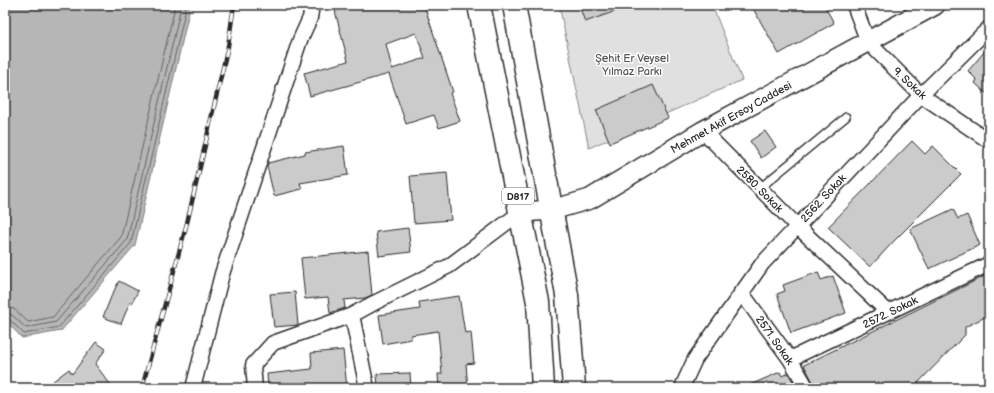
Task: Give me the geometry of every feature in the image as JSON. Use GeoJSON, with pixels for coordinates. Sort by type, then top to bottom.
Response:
{"type":"FeatureCollection","features":[{"type":"Feature","properties":{"kind":"highway","name":"D817"},"geometry":{"type":"LineString","coordinates":[[479,5],[538,302],[542,388]]}},
{"type":"Feature","properties":{"kind":"highway","name":"D817"},"geometry":{"type":"LineString","coordinates":[[514,5],[567,295],[574,388]]}},
{"type":"Feature","properties":{"kind":"street"},"geometry":{"type":"LineString","coordinates":[[193,388],[222,274],[300,40],[310,18],[312,5]]}},
{"type":"Feature","properties":{"kind":"street","name":"9. Sokak"},"geometry":{"type":"LineString","coordinates":[[854,5],[868,42],[921,95],[989,141]]}},
{"type":"Feature","properties":{"kind":"street","name":"Mehmet Akif Ersoy Caddesi"},"geometry":{"type":"LineString","coordinates":[[521,212],[552,210],[590,199],[703,131],[935,5]]}},
{"type":"Feature","properties":{"kind":"street","name":"2562. Sokak"},"geometry":{"type":"LineString","coordinates":[[684,388],[683,385],[695,359],[762,264],[921,95],[989,28]]}},
{"type":"Feature","properties":{"kind":"street","name":"2580. Sokak"},"geometry":{"type":"LineString","coordinates":[[703,131],[797,226],[888,312]]}},
{"type":"Feature","properties":{"kind":"street"},"geometry":{"type":"LineString","coordinates":[[255,388],[253,365],[272,343],[352,315],[449,266],[521,212]]}},
{"type":"Feature","properties":{"kind":"street","name":"2572. Sokak"},"geometry":{"type":"LineString","coordinates":[[790,360],[989,264]]}},
{"type":"Feature","properties":{"kind":"street","name":"2571. Sokak"},"geometry":{"type":"LineString","coordinates":[[741,292],[790,360],[807,388]]}},
{"type":"Feature","properties":{"kind":"street"},"geometry":{"type":"LineString","coordinates":[[352,315],[367,388]]}},
{"type":"Feature","properties":{"kind":"lane"},"geometry":{"type":"LineString","coordinates":[[760,188],[846,117]]}},
{"type":"Feature","properties":{"kind":"green space","name":"Şehit Er Veysel Yılmaz Parkı"},"geometry":{"type":"Polygon","coordinates":[[[559,5],[712,5],[742,80],[589,148],[559,5]]]}},
{"type":"Feature","properties":{"kind":"water"},"geometry":{"type":"Polygon","coordinates":[[[5,5],[189,5],[189,12],[135,245],[61,331],[22,338],[5,320],[5,5]]]}},
{"type":"Feature","properties":{"kind":"building"},"geometry":{"type":"Polygon","coordinates":[[[339,5],[424,5],[453,92],[450,93],[460,121],[439,128],[434,115],[406,124],[389,74],[310,96],[304,73],[348,61],[335,11],[341,9],[339,5]],[[416,33],[386,44],[392,69],[425,58],[416,33]]]}},
{"type":"Feature","properties":{"kind":"building"},"geometry":{"type":"Polygon","coordinates":[[[579,5],[627,5],[627,7],[585,22],[579,5]]]}},
{"type":"Feature","properties":{"kind":"building"},"geometry":{"type":"Polygon","coordinates":[[[751,5],[824,5],[834,23],[779,54],[751,5]]]}},
{"type":"Feature","properties":{"kind":"building"},"geometry":{"type":"Polygon","coordinates":[[[989,46],[989,96],[975,83],[977,80],[968,71],[989,46]]]}},
{"type":"Feature","properties":{"kind":"building"},"geometry":{"type":"Polygon","coordinates":[[[653,85],[668,118],[610,143],[596,110],[653,85]]]}},
{"type":"Feature","properties":{"kind":"building"},"geometry":{"type":"Polygon","coordinates":[[[765,131],[776,147],[761,158],[750,141],[765,131]]]}},
{"type":"Feature","properties":{"kind":"building"},"geometry":{"type":"Polygon","coordinates":[[[912,141],[925,154],[933,146],[961,174],[870,267],[828,227],[912,141]]]}},
{"type":"Feature","properties":{"kind":"building"},"geometry":{"type":"Polygon","coordinates":[[[344,146],[348,175],[300,183],[302,189],[274,196],[267,166],[268,163],[305,154],[305,152],[344,146]]]}},
{"type":"Feature","properties":{"kind":"building"},"geometry":{"type":"Polygon","coordinates":[[[447,173],[451,220],[414,223],[410,176],[447,173]]]}},
{"type":"Feature","properties":{"kind":"building"},"geometry":{"type":"Polygon","coordinates":[[[953,209],[958,219],[967,215],[980,245],[929,269],[910,229],[953,209]]]}},
{"type":"Feature","properties":{"kind":"building"},"geometry":{"type":"Polygon","coordinates":[[[408,228],[411,252],[379,256],[376,232],[408,228]]]}},
{"type":"Feature","properties":{"kind":"building"},"geometry":{"type":"Polygon","coordinates":[[[368,251],[372,295],[365,298],[344,300],[345,308],[330,313],[328,297],[305,299],[301,258],[368,251]]]}},
{"type":"Feature","properties":{"kind":"building"},"geometry":{"type":"Polygon","coordinates":[[[818,272],[821,280],[833,276],[846,313],[791,333],[777,294],[785,291],[783,285],[818,272]]]}},
{"type":"Feature","properties":{"kind":"building"},"geometry":{"type":"Polygon","coordinates":[[[989,274],[989,315],[965,327],[965,335],[913,388],[815,388],[804,365],[989,274]]]}},
{"type":"Feature","properties":{"kind":"building"},"geometry":{"type":"Polygon","coordinates":[[[119,281],[138,291],[132,303],[130,302],[121,324],[103,317],[119,281]]]}},
{"type":"Feature","properties":{"kind":"building"},"geometry":{"type":"Polygon","coordinates":[[[295,292],[298,325],[274,327],[270,294],[295,292]]]}},
{"type":"Feature","properties":{"kind":"building"},"geometry":{"type":"Polygon","coordinates":[[[459,296],[465,333],[471,332],[474,363],[466,364],[468,388],[439,388],[438,374],[442,374],[438,331],[411,335],[411,339],[383,344],[379,315],[420,309],[419,302],[459,296]]]}},
{"type":"Feature","properties":{"kind":"building"},"geometry":{"type":"Polygon","coordinates":[[[96,342],[106,349],[95,364],[113,388],[44,388],[69,369],[72,374],[96,342]]]}},
{"type":"Feature","properties":{"kind":"building"},"geometry":{"type":"Polygon","coordinates":[[[343,350],[347,388],[268,388],[267,374],[312,369],[311,353],[343,350]]]}},
{"type":"Feature","properties":{"kind":"building"},"geometry":{"type":"Polygon","coordinates":[[[780,372],[782,376],[788,373],[797,388],[743,388],[780,372]]]}},
{"type":"Feature","properties":{"kind":"building"},"geometry":{"type":"Polygon","coordinates":[[[410,373],[411,388],[378,388],[377,374],[410,373]]]}},
{"type":"Feature","properties":{"kind":"railway"},"geometry":{"type":"LineString","coordinates":[[142,388],[187,223],[228,46],[234,5]]}}]}
